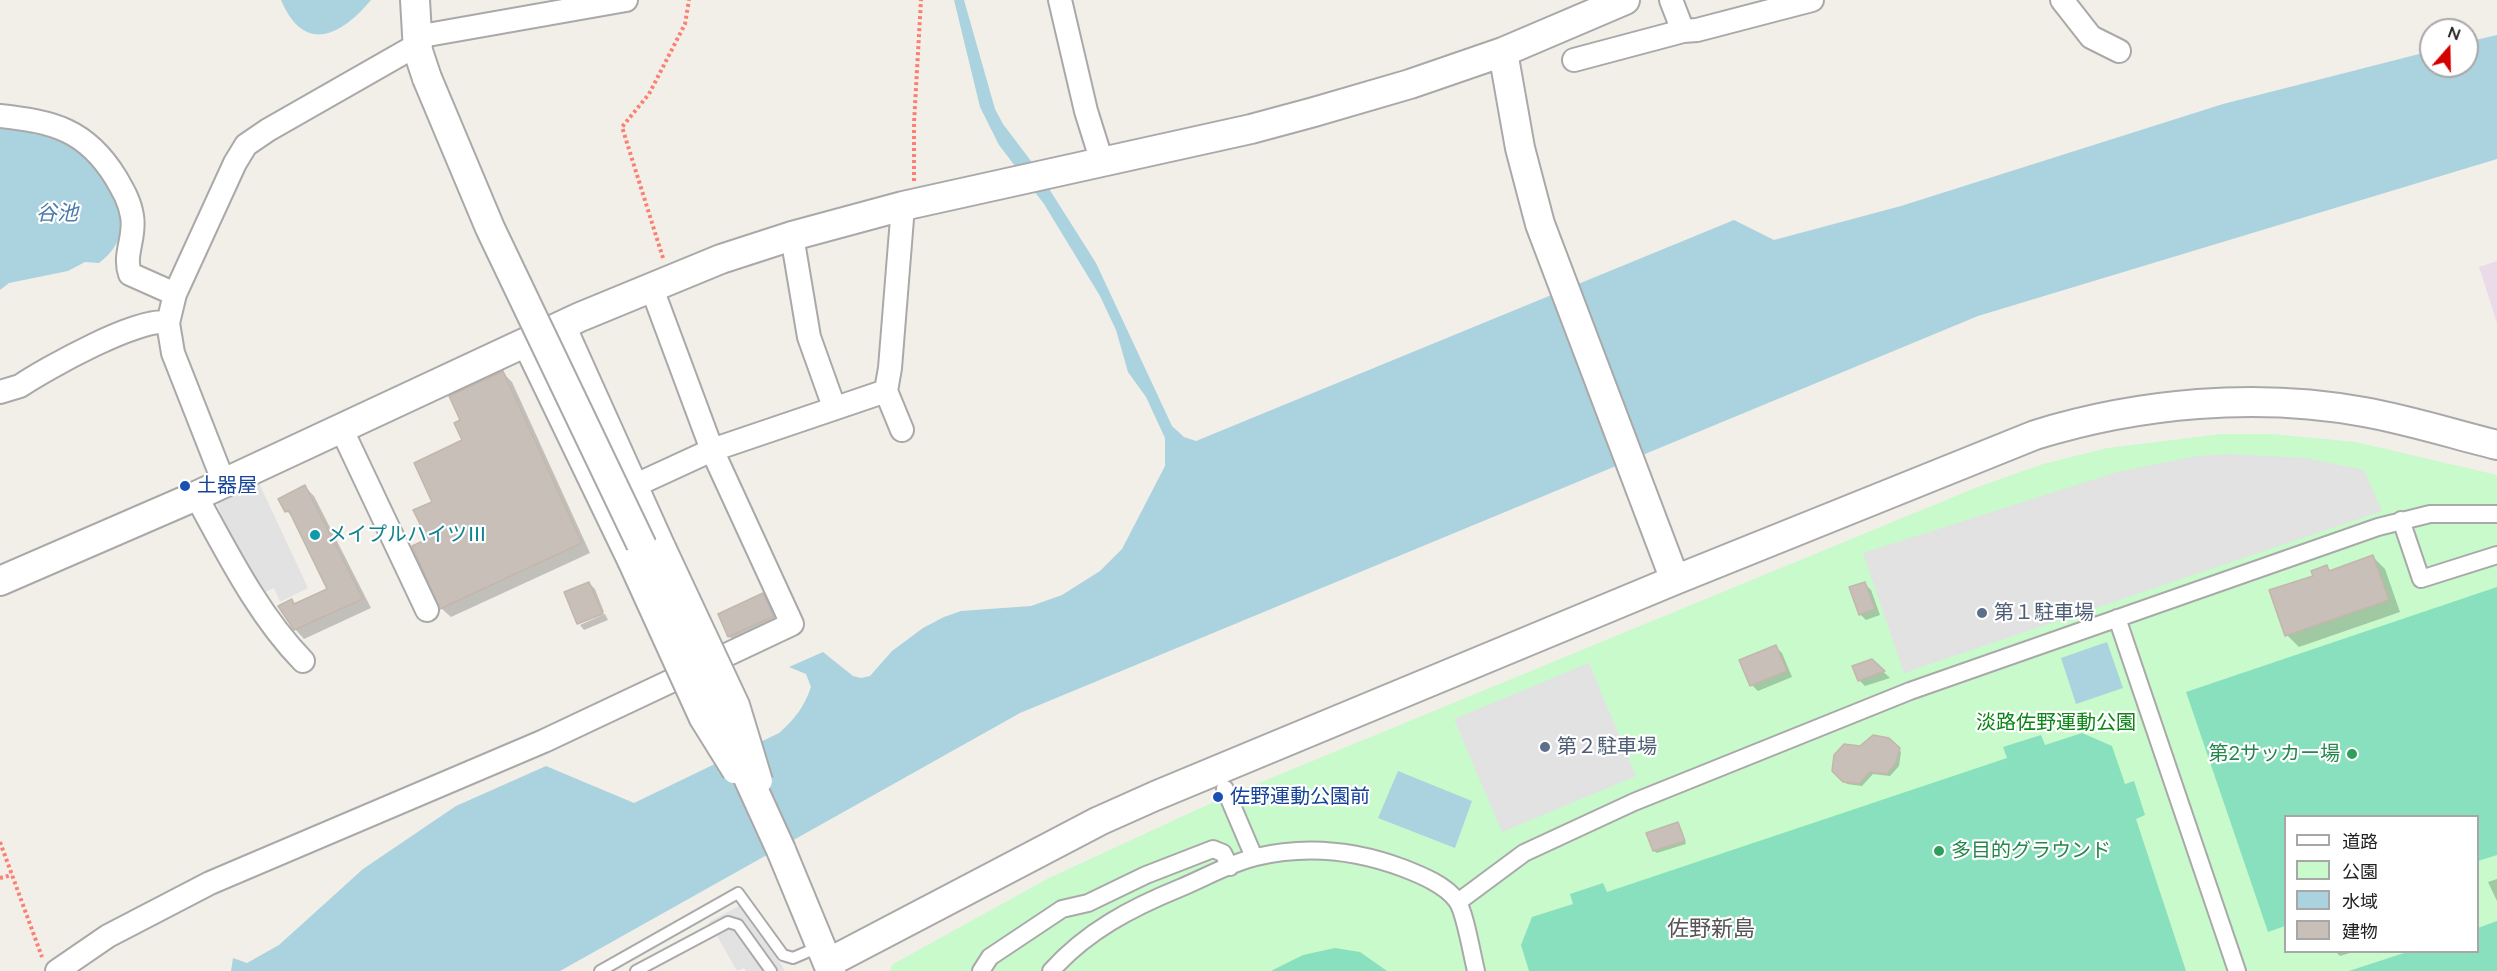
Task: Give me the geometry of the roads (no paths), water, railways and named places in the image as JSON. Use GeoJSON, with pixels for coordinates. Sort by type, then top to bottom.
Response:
{"type":"FeatureCollection","features":[{"type":"Feature","properties":{"kind":"street"},"geometry":{"type":"LineString","coordinates":[[415,0],[416,41],[427,78],[490,228],[658,580],[781,850],[827,960],[1155,796],[1675,580],[1980,456],[2053,429],[2109,416],[2221,404],[2336,408],[2395,418],[2497,445]]}},
{"type":"Feature","properties":{"kind":"street"},"geometry":{"type":"LineString","coordinates":[[224,483],[173,353],[168,323],[175,294],[235,163],[246,146],[268,130],[416,41],[626,0]]}},
{"type":"Feature","properties":{"kind":"street"},"geometry":{"type":"LineString","coordinates":[[1060,0],[1086,111],[1102,162]]}},
{"type":"Feature","properties":{"kind":"street"},"geometry":{"type":"LineString","coordinates":[[0,581],[196,496],[660,282],[792,236],[908,205],[1314,112],[1410,84],[1503,52],[1625,0]]}},
{"type":"Feature","properties":{"kind":"street"},"geometry":{"type":"LineString","coordinates":[[1671,0],[1683,31]]}},
{"type":"Feature","properties":{"kind":"street"},"geometry":{"type":"LineString","coordinates":[[1574,60],[1812,0]]}},
{"type":"Feature","properties":{"kind":"street"},"geometry":{"type":"LineString","coordinates":[[2062,0],[2091,37],[2119,51]]}},
{"type":"Feature","properties":{"kind":"street"},"geometry":{"type":"LineString","coordinates":[[1503,52],[1525,170],[1540,224],[1675,580]]}},
{"type":"Feature","properties":{"kind":"street"},"geometry":{"type":"LineString","coordinates":[[0,116],[62,127],[90,146],[111,171],[129,202],[133,230],[126,255],[130,274],[175,294]]}},
{"type":"Feature","properties":{"kind":"street"},"geometry":{"type":"LineString","coordinates":[[902,430],[886,392],[908,205]]}},
{"type":"Feature","properties":{"kind":"street"},"geometry":{"type":"LineString","coordinates":[[792,236],[809,338],[834,407]]}},
{"type":"Feature","properties":{"kind":"street"},"geometry":{"type":"LineString","coordinates":[[50,966],[210,883],[544,741],[792,624],[712,450],[660,282]]}},
{"type":"Feature","properties":{"kind":"street"},"geometry":{"type":"LineString","coordinates":[[0,392],[20,386],[135,327],[160,320],[168,323]]}},
{"type":"Feature","properties":{"kind":"street"},"geometry":{"type":"LineString","coordinates":[[564,325],[738,705],[781,850]]}},
{"type":"Feature","properties":{"kind":"street"},"geometry":{"type":"LineString","coordinates":[[524,343],[701,719],[781,850]]}},
{"type":"Feature","properties":{"kind":"street"},"geometry":{"type":"LineString","coordinates":[[636,485],[712,450],[834,407],[886,392]]}},
{"type":"Feature","properties":{"kind":"street"},"geometry":{"type":"LineString","coordinates":[[341,428],[428,610]]}},
{"type":"Feature","properties":{"kind":"street"},"geometry":{"type":"LineString","coordinates":[[196,496],[235,566],[287,645],[303,661]]}},
{"type":"Feature","properties":{"kind":"street"},"geometry":{"type":"LineString","coordinates":[[1458,902],[1524,853],[1634,802],[1910,690],[2401,520],[2447,513],[2497,514]]}},
{"type":"Feature","properties":{"kind":"street"},"geometry":{"type":"LineString","coordinates":[[2401,520],[2421,579],[2497,555]]}},
{"type":"Feature","properties":{"kind":"street"},"geometry":{"type":"LineString","coordinates":[[2117,618],[2237,971]]}},
{"type":"Feature","properties":{"kind":"street"},"geometry":{"type":"LineString","coordinates":[[1225,789],[1254,857]]}},
{"type":"Feature","properties":{"kind":"street"},"geometry":{"type":"LineString","coordinates":[[981,971],[990,957],[1062,909],[1088,903],[1146,875],[1214,849],[1226,857],[1230,867]]}},
{"type":"Feature","properties":{"kind":"street"},"geometry":{"type":"LineString","coordinates":[[1051,971],[1083,940],[1117,916],[1254,857],[1306,850],[1362,854],[1412,871],[1447,890],[1458,902],[1476,971]]}},
{"type":"Feature","properties":{"kind":"lane"},"geometry":{"type":"LineString","coordinates":[[600,971],[738,893],[783,955],[827,960]]}},
{"type":"Feature","properties":{"kind":"lane"},"geometry":{"type":"LineString","coordinates":[[636,971],[724,923],[734,922],[771,971]]}},
{"type":"Feature","properties":{"kind":"water"},"geometry":{"type":"Polygon","coordinates":[[[281,0],[371,0],[347,23],[323,34],[311,33],[300,28],[290,17],[281,0]]]}},
{"type":"Feature","properties":{"kind":"water"},"geometry":{"type":"Polygon","coordinates":[[[954,0],[964,0],[995,109],[1003,124],[1034,165],[1096,263],[1172,426],[1184,437],[1196,441],[1734,220],[1774,240],[1901,206],[2223,104],[2419,54],[2419,78],[2479,78],[2479,39],[2497,35],[2497,159],[1978,316],[1020,713],[560,971],[231,971],[233,958],[247,963],[279,945],[363,869],[456,806],[546,766],[634,803],[779,733],[798,712],[811,687],[806,674],[789,667],[823,652],[853,676],[861,678],[870,676],[892,651],[923,628],[944,617],[961,611],[1031,606],[1062,595],[1100,571],[1122,549],[1165,466],[1165,438],[1146,397],[1128,372],[1116,330],[1100,296],[1044,204],[999,145],[980,107],[954,0]]]}},
{"type":"Feature","properties":{"kind":"water","name":"谷池"},"geometry":{"type":"Polygon","coordinates":[[[0,126],[30,130],[33,134],[64,142],[84,157],[104,180],[118,205],[122,218],[122,229],[113,248],[99,263],[85,262],[68,271],[9,283],[0,290],[0,126]]]}},
{"type":"Feature","properties":{"kind":"water"},"geometry":{"type":"Polygon","coordinates":[[[2107,642],[2123,688],[2076,704],[2061,658],[2107,642]]]}},
{"type":"Feature","properties":{"kind":"water"},"geometry":{"type":"Polygon","coordinates":[[[1398,771],[1472,801],[1455,848],[1378,818],[1398,771]]]}},
{"type":"Feature","properties":{"kind":"place","name":"土器屋"},"geometry":{"type":"Point","coordinates":[185,486]}},
{"type":"Feature","properties":{"kind":"place","name":"メイプルハイツⅢ"},"geometry":{"type":"Point","coordinates":[315,535]}},
{"type":"Feature","properties":{"kind":"place","name":"第１駐車場"},"geometry":{"type":"Point","coordinates":[1982,613]}},
{"type":"Feature","properties":{"kind":"place","name":"第２駐車場"},"geometry":{"type":"Point","coordinates":[1545,747]}},
{"type":"Feature","properties":{"kind":"place","name":"第2サッカー場"},"geometry":{"type":"Point","coordinates":[2352,754]}},
{"type":"Feature","properties":{"kind":"place","name":"佐野運動公園前"},"geometry":{"type":"Point","coordinates":[1218,797]}},
{"type":"Feature","properties":{"kind":"place","name":"多目的グラウンド"},"geometry":{"type":"Point","coordinates":[1939,851]}},
{"type":"Feature","properties":{"kind":"district","name":"佐野新島"},"geometry":{"type":"Point","coordinates":[1711,929]}},
{"type":"Feature","properties":{"kind":"park label","name":"淡路佐野運動公園"},"geometry":{"type":"Point","coordinates":[2056,723]}}]}
